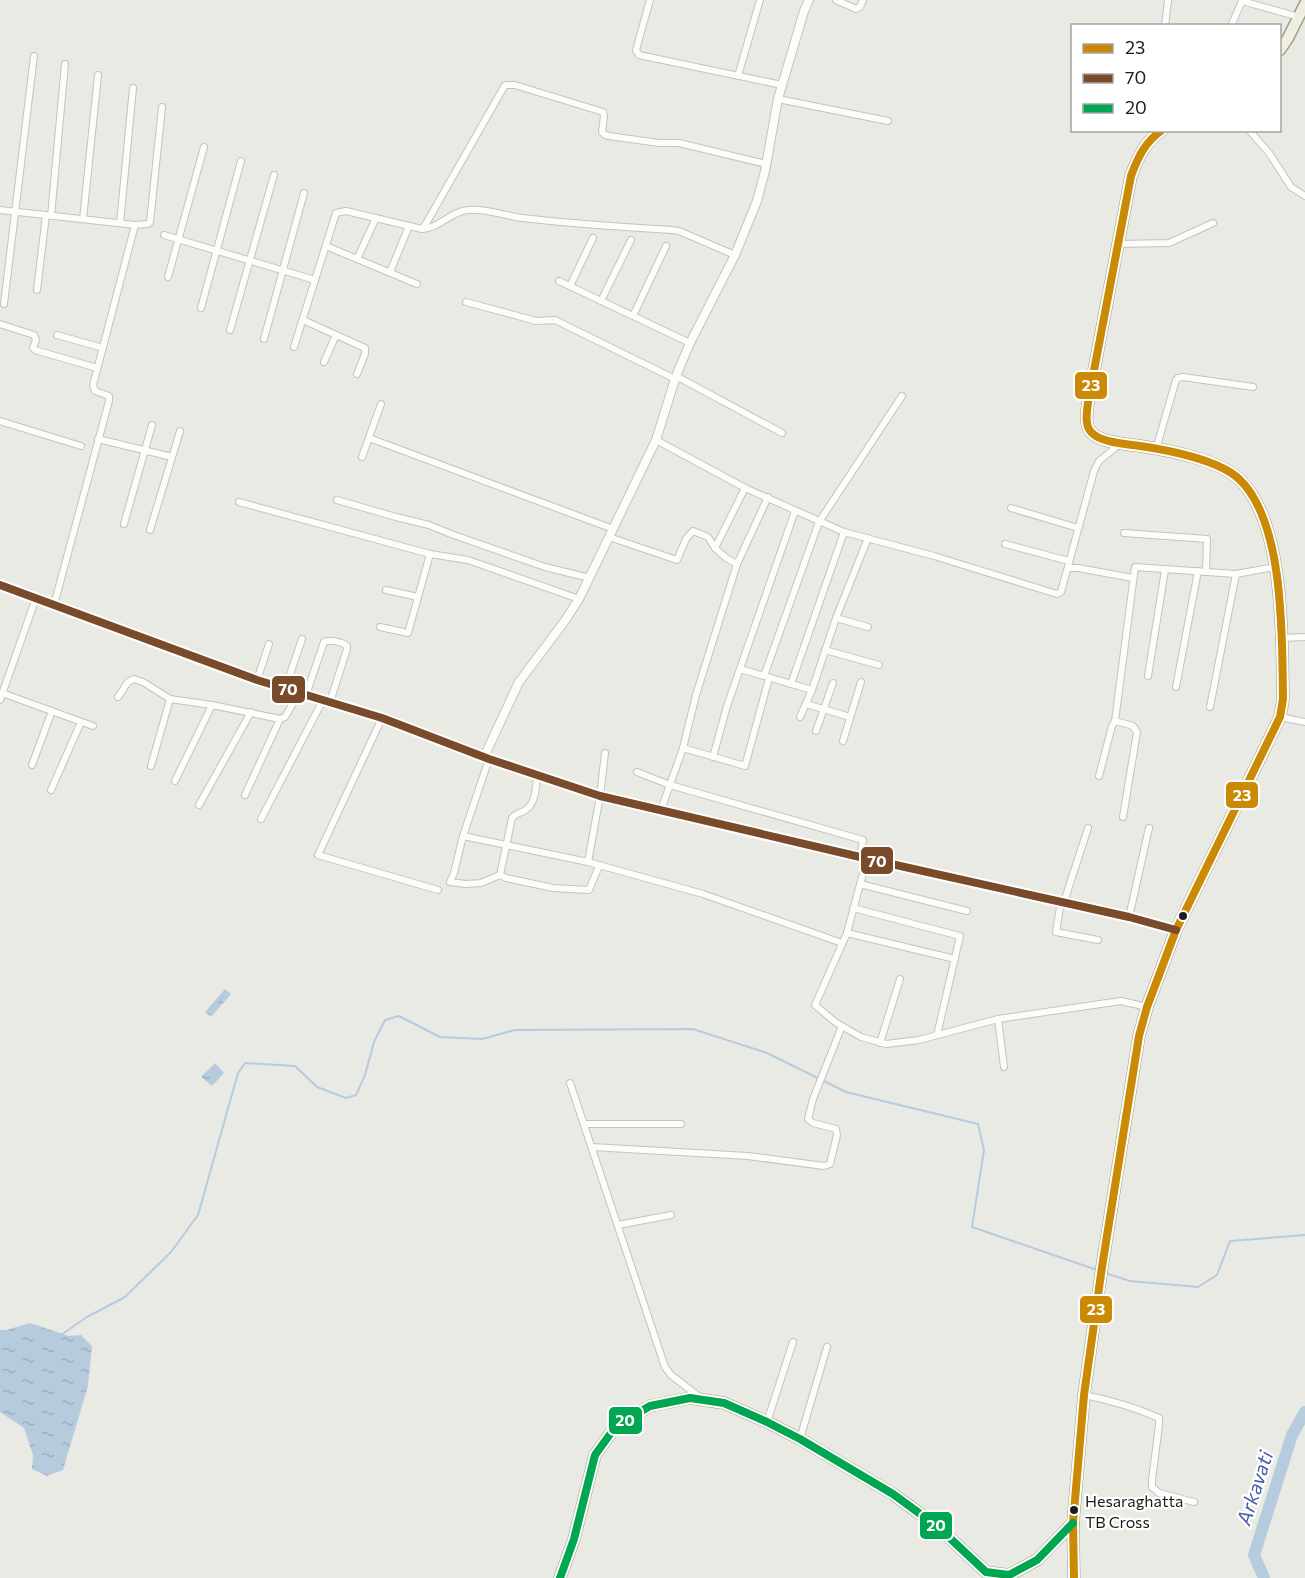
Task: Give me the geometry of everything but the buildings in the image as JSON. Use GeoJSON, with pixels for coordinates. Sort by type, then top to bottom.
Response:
{"type":"FeatureCollection","features":[{"type":"Feature","properties":{"kind":"main road"},"geometry":{"type":"LineString","coordinates":[[1281,49],[1305,4]]}},
{"type":"Feature","properties":{"kind":"main road"},"geometry":{"type":"LineString","coordinates":[[1074,1578],[1073,1522],[1084,1395],[1101,1272],[1139,1036],[1147,1007],[1176,930],[1280,717],[1283,699],[1279,585],[1262,513],[1248,488],[1238,477],[1206,461],[1156,449],[1111,442],[1092,433],[1088,427],[1088,402],[1129,186],[1137,159],[1150,140],[1160,132]]}},
{"type":"Feature","properties":{"kind":"main road"},"geometry":{"type":"LineString","coordinates":[[560,1578],[574,1539],[595,1455],[616,1426],[650,1406],[690,1398],[724,1403],[800,1439],[893,1494],[938,1527],[986,1572],[1009,1575],[1037,1560],[1073,1522]]}},
{"type":"Feature","properties":{"kind":"street"},"geometry":{"type":"LineString","coordinates":[[650,0],[636,50],[639,55],[782,86]]}},
{"type":"Feature","properties":{"kind":"street"},"geometry":{"type":"LineString","coordinates":[[738,76],[760,0]]}},
{"type":"Feature","properties":{"kind":"street"},"geometry":{"type":"LineString","coordinates":[[599,866],[588,890],[553,888],[500,875],[481,883],[450,882],[486,758],[519,682],[564,622],[590,578],[656,440],[675,378],[690,343],[735,255],[758,201],[778,99],[809,0]]}},
{"type":"Feature","properties":{"kind":"street"},"geometry":{"type":"LineString","coordinates":[[836,0],[856,9],[860,7],[863,0]]}},
{"type":"Feature","properties":{"kind":"street"},"geometry":{"type":"LineString","coordinates":[[1165,24],[1168,0]]}},
{"type":"Feature","properties":{"kind":"street"},"geometry":{"type":"LineString","coordinates":[[1232,24],[1242,1],[1299,17]]}},
{"type":"Feature","properties":{"kind":"street"},"geometry":{"type":"LineString","coordinates":[[4,304],[34,57]]}},
{"type":"Feature","properties":{"kind":"street"},"geometry":{"type":"LineString","coordinates":[[37,290],[66,64]]}},
{"type":"Feature","properties":{"kind":"street"},"geometry":{"type":"LineString","coordinates":[[83,219],[98,75]]}},
{"type":"Feature","properties":{"kind":"street"},"geometry":{"type":"LineString","coordinates":[[422,229],[505,85],[515,85],[603,112],[602,132],[604,135],[659,143],[679,143],[766,164]]}},
{"type":"Feature","properties":{"kind":"street"},"geometry":{"type":"LineString","coordinates":[[120,223],[133,88]]}},
{"type":"Feature","properties":{"kind":"street"},"geometry":{"type":"LineString","coordinates":[[778,99],[888,120]]}},
{"type":"Feature","properties":{"kind":"street"},"geometry":{"type":"LineString","coordinates":[[0,210],[146,225],[150,222],[162,107]]}},
{"type":"Feature","properties":{"kind":"street"},"geometry":{"type":"LineString","coordinates":[[1251,132],[1269,153],[1290,186],[1305,196]]}},
{"type":"Feature","properties":{"kind":"street"},"geometry":{"type":"LineString","coordinates":[[168,277],[204,147]]}},
{"type":"Feature","properties":{"kind":"street"},"geometry":{"type":"LineString","coordinates":[[201,308],[241,161]]}},
{"type":"Feature","properties":{"kind":"street"},"geometry":{"type":"LineString","coordinates":[[230,330],[274,175]]}},
{"type":"Feature","properties":{"kind":"street"},"geometry":{"type":"LineString","coordinates":[[264,339],[304,193]]}},
{"type":"Feature","properties":{"kind":"street"},"geometry":{"type":"LineString","coordinates":[[294,347],[336,213],[341,211],[422,229],[438,225],[460,212],[478,210],[522,218],[672,230],[735,255]]}},
{"type":"Feature","properties":{"kind":"street"},"geometry":{"type":"LineString","coordinates":[[357,259],[376,218]]}},
{"type":"Feature","properties":{"kind":"street"},"geometry":{"type":"LineString","coordinates":[[1118,244],[1169,243],[1213,223]]}},
{"type":"Feature","properties":{"kind":"street"},"geometry":{"type":"LineString","coordinates":[[54,605],[109,398],[106,394],[95,391],[93,385],[135,225]]}},
{"type":"Feature","properties":{"kind":"street"},"geometry":{"type":"LineString","coordinates":[[390,272],[409,226]]}},
{"type":"Feature","properties":{"kind":"street"},"geometry":{"type":"LineString","coordinates":[[164,235],[315,280]]}},
{"type":"Feature","properties":{"kind":"street"},"geometry":{"type":"LineString","coordinates":[[570,286],[593,238]]}},
{"type":"Feature","properties":{"kind":"street"},"geometry":{"type":"LineString","coordinates":[[601,301],[631,240]]}},
{"type":"Feature","properties":{"kind":"street"},"geometry":{"type":"LineString","coordinates":[[326,246],[417,284]]}},
{"type":"Feature","properties":{"kind":"street"},"geometry":{"type":"LineString","coordinates":[[633,316],[666,246]]}},
{"type":"Feature","properties":{"kind":"street"},"geometry":{"type":"LineString","coordinates":[[559,281],[690,343]]}},
{"type":"Feature","properties":{"kind":"street"},"geometry":{"type":"LineString","coordinates":[[466,302],[536,321],[555,320],[782,433]]}},
{"type":"Feature","properties":{"kind":"street"},"geometry":{"type":"LineString","coordinates":[[303,320],[365,348],[366,354],[357,375]]}},
{"type":"Feature","properties":{"kind":"street"},"geometry":{"type":"LineString","coordinates":[[0,324],[34,335],[36,340],[33,348],[35,350],[98,368]]}},
{"type":"Feature","properties":{"kind":"street"},"geometry":{"type":"LineString","coordinates":[[57,335],[103,348]]}},
{"type":"Feature","properties":{"kind":"street"},"geometry":{"type":"LineString","coordinates":[[324,362],[336,335]]}},
{"type":"Feature","properties":{"kind":"street"},"geometry":{"type":"LineString","coordinates":[[1156,449],[1178,378],[1252,387]]}},
{"type":"Feature","properties":{"kind":"street"},"geometry":{"type":"LineString","coordinates":[[683,748],[745,766],[767,677],[819,522],[902,396]]}},
{"type":"Feature","properties":{"kind":"street"},"geometry":{"type":"LineString","coordinates":[[362,457],[381,404]]}},
{"type":"Feature","properties":{"kind":"street"},"geometry":{"type":"LineString","coordinates":[[0,421],[81,446]]}},
{"type":"Feature","properties":{"kind":"street"},"geometry":{"type":"LineString","coordinates":[[124,524],[152,425]]}},
{"type":"Feature","properties":{"kind":"street"},"geometry":{"type":"LineString","coordinates":[[150,530],[180,431]]}},
{"type":"Feature","properties":{"kind":"street"},"geometry":{"type":"LineString","coordinates":[[369,438],[677,560],[686,539],[693,531],[708,537],[715,548],[736,564]]}},
{"type":"Feature","properties":{"kind":"street"},"geometry":{"type":"LineString","coordinates":[[98,440],[172,457]]}},
{"type":"Feature","properties":{"kind":"street"},"geometry":{"type":"LineString","coordinates":[[656,440],[745,488],[844,532],[934,556],[1057,594],[1061,592],[1094,471],[1099,461],[1121,443]]}},
{"type":"Feature","properties":{"kind":"street"},"geometry":{"type":"LineString","coordinates":[[715,548],[745,488]]}},
{"type":"Feature","properties":{"kind":"street"},"geometry":{"type":"LineString","coordinates":[[661,810],[683,748],[696,695],[736,564],[768,497]]}},
{"type":"Feature","properties":{"kind":"street"},"geometry":{"type":"LineString","coordinates":[[337,500],[429,525],[545,567],[590,578]]}},
{"type":"Feature","properties":{"kind":"street"},"geometry":{"type":"LineString","coordinates":[[238,502],[430,554],[468,560],[579,599]]}},
{"type":"Feature","properties":{"kind":"street"},"geometry":{"type":"LineString","coordinates":[[1011,508],[1078,528]]}},
{"type":"Feature","properties":{"kind":"street"},"geometry":{"type":"LineString","coordinates":[[713,757],[727,706],[795,511]]}},
{"type":"Feature","properties":{"kind":"street"},"geometry":{"type":"LineString","coordinates":[[791,684],[844,532]]}},
{"type":"Feature","properties":{"kind":"street"},"geometry":{"type":"LineString","coordinates":[[1124,533],[1208,539],[1206,572]]}},
{"type":"Feature","properties":{"kind":"street"},"geometry":{"type":"LineString","coordinates":[[800,717],[868,538]]}},
{"type":"Feature","properties":{"kind":"street"},"geometry":{"type":"LineString","coordinates":[[1005,544],[1078,568],[1133,578]]}},
{"type":"Feature","properties":{"kind":"street"},"geometry":{"type":"LineString","coordinates":[[380,627],[408,633],[430,554]]}},
{"type":"Feature","properties":{"kind":"street"},"geometry":{"type":"LineString","coordinates":[[1100,776],[1115,721],[1135,567],[1236,574],[1275,567]]}},
{"type":"Feature","properties":{"kind":"street"},"geometry":{"type":"LineString","coordinates":[[1148,676],[1165,570]]}},
{"type":"Feature","properties":{"kind":"street"},"geometry":{"type":"LineString","coordinates":[[1176,687],[1198,571]]}},
{"type":"Feature","properties":{"kind":"street"},"geometry":{"type":"LineString","coordinates":[[1210,707],[1236,574]]}},
{"type":"Feature","properties":{"kind":"street"},"geometry":{"type":"LineString","coordinates":[[0,585],[257,680],[382,718],[486,758],[600,796],[863,858],[1130,917],[1176,930]]}},
{"type":"Feature","properties":{"kind":"street"},"geometry":{"type":"LineString","coordinates":[[386,590],[418,597]]}},
{"type":"Feature","properties":{"kind":"street"},"geometry":{"type":"LineString","coordinates":[[36,598],[1,696],[93,726]]}},
{"type":"Feature","properties":{"kind":"street"},"geometry":{"type":"LineString","coordinates":[[836,618],[868,627]]}},
{"type":"Feature","properties":{"kind":"street"},"geometry":{"type":"LineString","coordinates":[[1282,638],[1305,637]]}},
{"type":"Feature","properties":{"kind":"street"},"geometry":{"type":"LineString","coordinates":[[285,689],[302,639]]}},
{"type":"Feature","properties":{"kind":"street"},"geometry":{"type":"LineString","coordinates":[[118,697],[128,682],[134,679],[170,699],[280,719],[285,717],[303,694],[324,642],[329,640],[348,646],[327,701],[261,819]]}},
{"type":"Feature","properties":{"kind":"street"},"geometry":{"type":"LineString","coordinates":[[257,680],[269,644]]}},
{"type":"Feature","properties":{"kind":"street"},"geometry":{"type":"LineString","coordinates":[[825,650],[879,665]]}},
{"type":"Feature","properties":{"kind":"street"},"geometry":{"type":"LineString","coordinates":[[740,669],[812,690]]}},
{"type":"Feature","properties":{"kind":"street"},"geometry":{"type":"LineString","coordinates":[[843,741],[861,682]]}},
{"type":"Feature","properties":{"kind":"street"},"geometry":{"type":"LineString","coordinates":[[816,731],[833,683]]}},
{"type":"Feature","properties":{"kind":"street"},"geometry":{"type":"LineString","coordinates":[[151,766],[170,699]]}},
{"type":"Feature","properties":{"kind":"street"},"geometry":{"type":"LineString","coordinates":[[806,704],[850,717]]}},
{"type":"Feature","properties":{"kind":"street"},"geometry":{"type":"LineString","coordinates":[[175,781],[212,705]]}},
{"type":"Feature","properties":{"kind":"street"},"geometry":{"type":"LineString","coordinates":[[32,765],[52,711]]}},
{"type":"Feature","properties":{"kind":"street"},"geometry":{"type":"LineString","coordinates":[[200,805],[251,712]]}},
{"type":"Feature","properties":{"kind":"street"},"geometry":{"type":"LineString","coordinates":[[1280,717],[1305,723]]}},
{"type":"Feature","properties":{"kind":"street"},"geometry":{"type":"LineString","coordinates":[[382,718],[318,855],[438,890]]}},
{"type":"Feature","properties":{"kind":"street"},"geometry":{"type":"LineString","coordinates":[[244,795],[280,719]]}},
{"type":"Feature","properties":{"kind":"street"},"geometry":{"type":"LineString","coordinates":[[1115,721],[1133,726],[1137,732],[1123,817]]}},
{"type":"Feature","properties":{"kind":"street"},"geometry":{"type":"LineString","coordinates":[[51,790],[81,722]]}},
{"type":"Feature","properties":{"kind":"street"},"geometry":{"type":"LineString","coordinates":[[588,862],[605,753]]}},
{"type":"Feature","properties":{"kind":"street"},"geometry":{"type":"LineString","coordinates":[[637,772],[670,785],[863,840],[860,884],[846,933],[814,1005],[835,1022],[861,1037],[886,1044],[919,1040],[998,1019],[1120,1001],[1147,1007]]}},
{"type":"Feature","properties":{"kind":"street"},"geometry":{"type":"LineString","coordinates":[[500,875],[512,818],[516,813],[530,807],[534,798],[537,776]]}},
{"type":"Feature","properties":{"kind":"street"},"geometry":{"type":"LineString","coordinates":[[1088,828],[1063,902],[1056,932],[1098,940]]}},
{"type":"Feature","properties":{"kind":"street"},"geometry":{"type":"LineString","coordinates":[[1130,917],[1149,828]]}},
{"type":"Feature","properties":{"kind":"street"},"geometry":{"type":"LineString","coordinates":[[463,836],[588,862],[703,894],[842,944]]}},
{"type":"Feature","properties":{"kind":"street"},"geometry":{"type":"LineString","coordinates":[[860,884],[967,911]]}},
{"type":"Feature","properties":{"kind":"street"},"geometry":{"type":"LineString","coordinates":[[853,908],[960,936],[937,1035]]}},
{"type":"Feature","properties":{"kind":"street"},"geometry":{"type":"LineString","coordinates":[[846,933],[955,959]]}},
{"type":"Feature","properties":{"kind":"street"},"geometry":{"type":"LineString","coordinates":[[880,1043],[900,979]]}},
{"type":"Feature","properties":{"kind":"street"},"geometry":{"type":"LineString","coordinates":[[998,1019],[1004,1067]]}},
{"type":"Feature","properties":{"kind":"street"},"geometry":{"type":"LineString","coordinates":[[592,1147],[748,1156],[824,1166],[830,1164],[837,1135],[836,1129],[813,1123],[808,1119],[813,1099],[842,1026]]}},
{"type":"Feature","properties":{"kind":"street"},"geometry":{"type":"LineString","coordinates":[[570,1083],[665,1367],[671,1375],[704,1400]]}},
{"type":"Feature","properties":{"kind":"street"},"geometry":{"type":"LineString","coordinates":[[584,1124],[681,1124]]}},
{"type":"Feature","properties":{"kind":"street"},"geometry":{"type":"LineString","coordinates":[[618,1225],[671,1215]]}},
{"type":"Feature","properties":{"kind":"street"},"geometry":{"type":"LineString","coordinates":[[767,1422],[793,1342]]}},
{"type":"Feature","properties":{"kind":"street"},"geometry":{"type":"LineString","coordinates":[[800,1439],[827,1347]]}},
{"type":"Feature","properties":{"kind":"street"},"geometry":{"type":"LineString","coordinates":[[1084,1395],[1137,1408],[1159,1418],[1152,1487],[1159,1493],[1194,1502]]}},
{"type":"Feature","properties":{"kind":"water"},"geometry":{"type":"Polygon","coordinates":[[[225,989],[231,994],[211,1017],[205,1012],[225,989]]]}},
{"type":"Feature","properties":{"kind":"water"},"geometry":{"type":"Polygon","coordinates":[[[215,1063],[224,1073],[212,1086],[201,1077],[215,1063]]]}},
{"type":"Feature","properties":{"kind":"water"},"geometry":{"type":"Polygon","coordinates":[[[30,1323],[69,1336],[81,1335],[92,1346],[88,1386],[63,1470],[47,1476],[32,1469],[33,1455],[24,1428],[0,1412],[0,1330],[30,1323]]]}},
{"type":"Feature","properties":{"kind":"waterway"},"geometry":{"type":"LineString","coordinates":[[61,1335],[87,1317],[125,1297],[171,1252],[198,1215],[238,1073],[245,1063],[295,1066],[317,1087],[346,1098],[356,1095],[365,1075],[374,1042],[385,1020],[399,1016],[440,1037],[482,1039],[515,1030],[693,1029],[767,1053],[846,1092],[978,1124],[984,1150],[972,1227],[1097,1270]]}},
{"type":"Feature","properties":{"kind":"waterway"},"geometry":{"type":"LineString","coordinates":[[1105,1273],[1130,1281],[1198,1287],[1217,1275],[1230,1241],[1305,1235]]}},
{"type":"Feature","properties":{"kind":"waterway","name":"Arkavati"},"geometry":{"type":"LineString","coordinates":[[1264,1578],[1254,1555],[1292,1435],[1305,1412]]}},
{"type":"Feature","properties":{"kind":"transit line","name":"23"},"geometry":{"type":"LineString","coordinates":[[1074,1578],[1073,1523],[1084,1395],[1139,1036],[1147,1007],[1176,930],[1280,717],[1283,699],[1278,583],[1265,523],[1254,498],[1239,479],[1219,466],[1178,453],[1102,439],[1089,430],[1087,423],[1088,402],[1131,176],[1143,150],[1160,132]]}},
{"type":"Feature","properties":{"kind":"transit line","name":"70"},"geometry":{"type":"LineString","coordinates":[[0,585],[257,680],[382,718],[489,759],[600,796],[1129,917],[1176,930]]}},
{"type":"Feature","properties":{"kind":"transit line","name":"20"},"geometry":{"type":"LineString","coordinates":[[560,1578],[574,1539],[595,1455],[616,1426],[650,1406],[690,1398],[724,1403],[800,1439],[893,1494],[938,1527],[986,1572],[1009,1575],[1037,1560],[1073,1523]]}},
{"type":"Feature","properties":{"kind":"place","name":"Hesaraghatta TB Cross"},"geometry":{"type":"Point","coordinates":[1074,1510]}}]}
